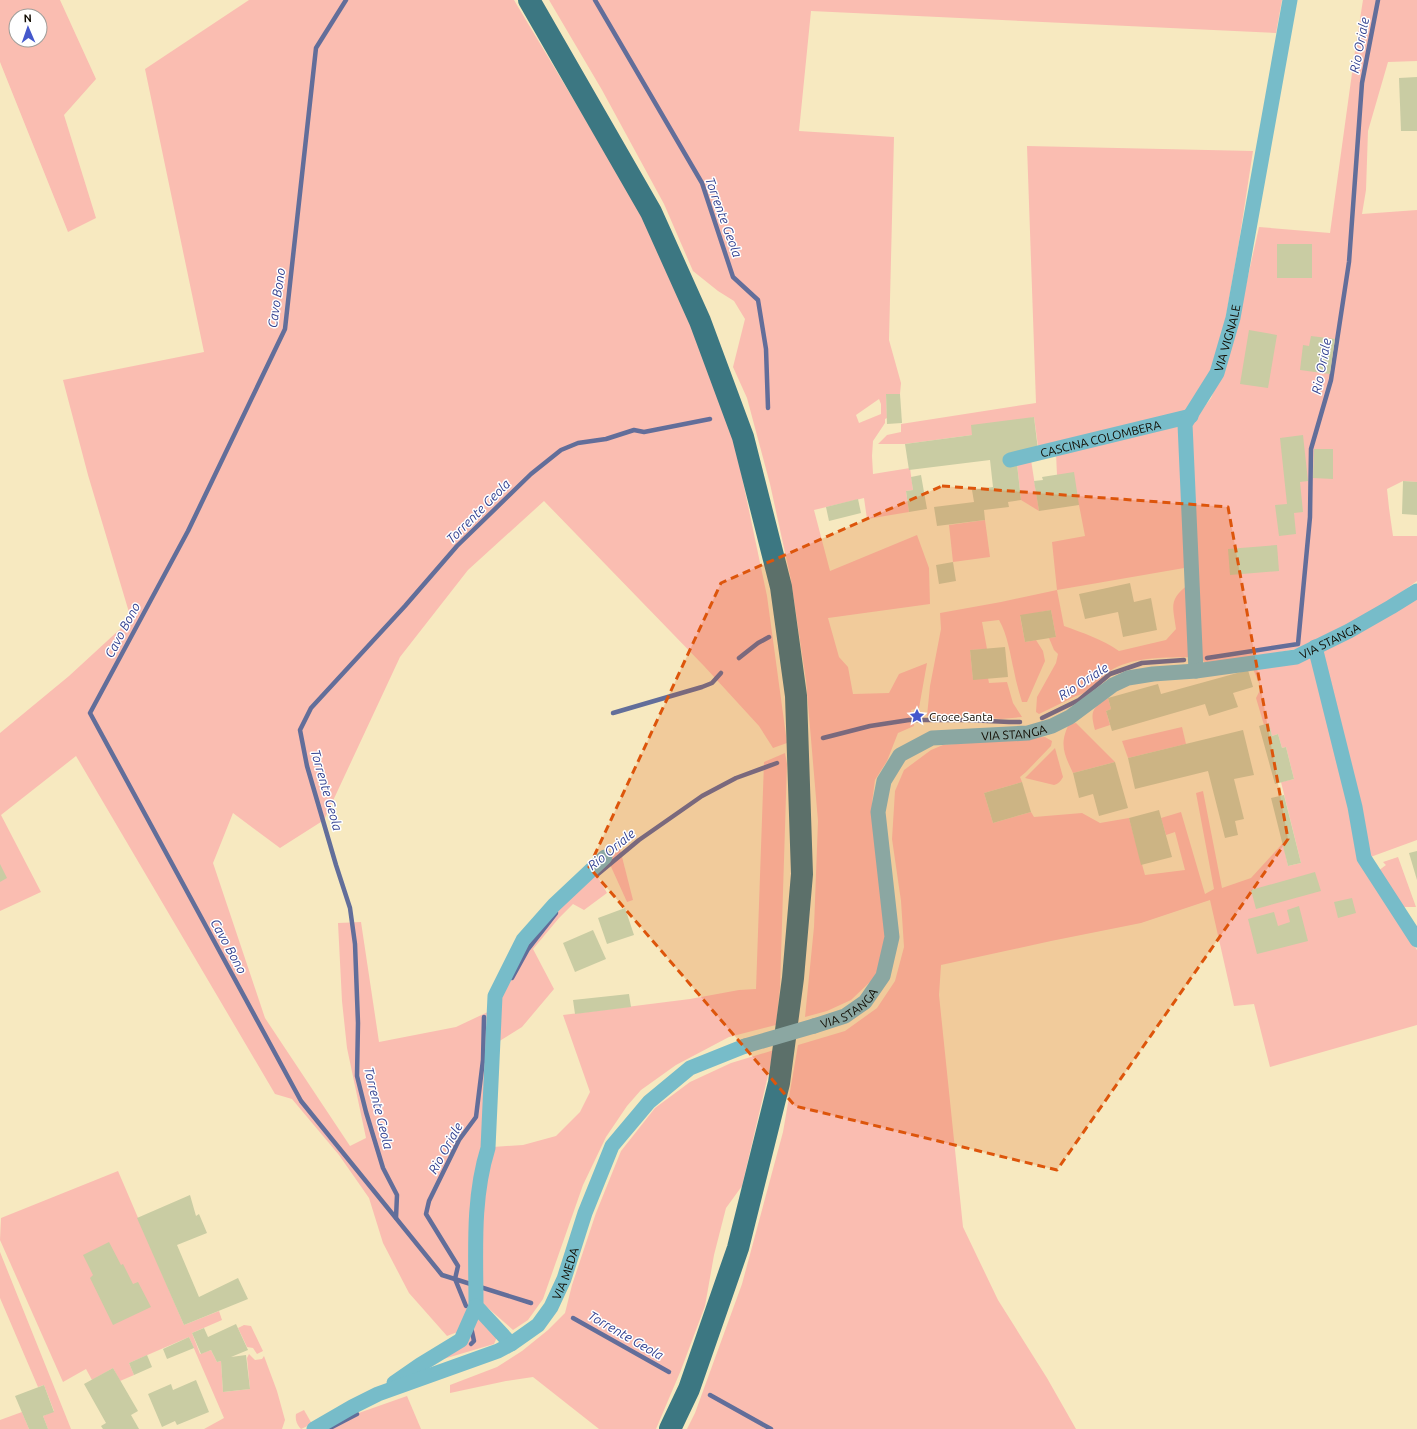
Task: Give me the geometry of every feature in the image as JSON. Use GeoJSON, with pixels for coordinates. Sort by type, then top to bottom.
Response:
{"type":"FeatureCollection","features":[{"type":"Feature","properties":{"kind":"highway"},"geometry":{"type":"LineString","coordinates":[[529,0],[651,212],[700,321],[743,437],[781,588],[796,696],[802,874],[793,978],[779,1083],[738,1248],[689,1389],[670,1429]]}},
{"type":"Feature","properties":{"kind":"street","name":"VIA VIGNALE"},"geometry":{"type":"LineString","coordinates":[[1196,671],[1185,424],[1217,373],[1233,318],[1290,0]]}},
{"type":"Feature","properties":{"kind":"street","name":"CASCINA COLOMBERA"},"geometry":{"type":"LineString","coordinates":[[1010,460],[1190,416]]}},
{"type":"Feature","properties":{"kind":"street","name":"VIA STANGA"},"geometry":{"type":"LineString","coordinates":[[745,1046],[845,1016],[865,1002],[875,990],[883,976],[892,936],[878,812],[884,781],[900,755],[932,738],[1028,733],[1052,726],[1070,717],[1113,685],[1128,678],[1153,674],[1196,671],[1296,657],[1379,614],[1417,590]]}},
{"type":"Feature","properties":{"kind":"street"},"geometry":{"type":"LineString","coordinates":[[1315,647],[1355,807],[1364,858],[1417,940]]}},
{"type":"Feature","properties":{"kind":"street"},"geometry":{"type":"LineString","coordinates":[[378,1394],[420,1365],[461,1340],[476,1300],[476,1212],[482,1167],[488,1148],[495,996],[523,940],[554,904],[605,857]]}},
{"type":"Feature","properties":{"kind":"street","name":"VIA MEDA"},"geometry":{"type":"LineString","coordinates":[[314,1429],[352,1406],[378,1394],[498,1351],[511,1344],[538,1325],[551,1307],[564,1279],[585,1213],[612,1146],[649,1102],[690,1068],[745,1046]]}},
{"type":"Feature","properties":{"kind":"street"},"geometry":{"type":"LineString","coordinates":[[476,1300],[511,1344]]}},
{"type":"Feature","properties":{"kind":"highlighted area"},"geometry":{"type":"Polygon","coordinates":[[[942,486],[1228,507],[1288,839],[1057,1170],[795,1106],[589,867],[721,583],[942,486]]]}},
{"type":"Feature","properties":{"kind":"shaded area"},"geometry":{"type":"Polygon","coordinates":[[[0,0],[60,0],[96,79],[64,115],[96,218],[68,232],[0,62],[0,0]]]}},
{"type":"Feature","properties":{"kind":"shaded area"},"geometry":{"type":"Polygon","coordinates":[[[249,0],[514,0],[642,214],[691,319],[734,439],[767,596],[787,743],[773,748],[759,726],[704,666],[544,501],[468,570],[400,657],[324,820],[280,848],[233,813],[213,863],[265,1018],[350,1146],[366,1138],[347,1048],[342,1001],[338,923],[361,922],[379,1042],[456,1027],[492,1010],[527,946],[545,921],[595,872],[607,893],[584,910],[573,904],[533,949],[554,989],[522,1027],[498,1042],[493,1147],[523,1145],[556,1136],[580,1112],[590,1092],[563,1015],[690,999],[739,990],[756,989],[764,762],[785,753],[787,764],[780,988],[776,1025],[729,1037],[676,1065],[641,1090],[627,1106],[606,1137],[583,1185],[543,1299],[528,1320],[513,1330],[480,1301],[460,1331],[447,1336],[409,1293],[383,1243],[369,1198],[339,1155],[292,1099],[275,1094],[76,756],[1,815],[41,892],[0,911],[0,733],[69,676],[131,619],[88,475],[63,380],[204,352],[145,69],[249,0]]]}},
{"type":"Feature","properties":{"kind":"shaded area"},"geometry":{"type":"Polygon","coordinates":[[[549,0],[1282,0],[1276,33],[811,11],[799,131],[894,137],[889,340],[901,383],[900,394],[886,395],[887,418],[873,441],[872,456],[873,474],[910,468],[913,490],[906,491],[909,512],[867,519],[864,498],[814,510],[830,571],[917,535],[929,568],[930,604],[828,618],[839,657],[848,667],[853,694],[889,693],[899,674],[927,663],[919,708],[911,710],[914,726],[898,733],[887,761],[875,780],[872,803],[888,938],[879,969],[871,981],[851,1000],[827,1011],[805,1017],[814,927],[818,821],[806,681],[791,580],[770,484],[747,398],[733,367],[745,319],[734,301],[718,291],[693,271],[664,204],[602,90],[549,0]],[[879,399],[856,415],[859,423],[881,414],[881,404],[879,399]]]}},
{"type":"Feature","properties":{"kind":"shaded area"},"geometry":{"type":"Polygon","coordinates":[[[1363,0],[1417,0],[1417,61],[1388,62],[1368,131],[1366,190],[1362,214],[1417,210],[1417,482],[1403,481],[1387,489],[1393,536],[1417,536],[1417,581],[1381,607],[1302,648],[1208,665],[1201,659],[1190,426],[1211,398],[1226,362],[1244,294],[1259,227],[1330,233],[1363,0]]]}},
{"type":"Feature","properties":{"kind":"shaded area"},"geometry":{"type":"Polygon","coordinates":[[[1027,146],[1253,151],[1220,350],[1211,374],[1186,412],[1038,446],[1034,417],[972,435],[905,444],[878,444],[887,435],[901,432],[901,424],[1036,403],[1027,146]]]}},
{"type":"Feature","properties":{"kind":"shaded area"},"geometry":{"type":"Polygon","coordinates":[[[1178,424],[1190,567],[1057,590],[1052,542],[1085,536],[1079,505],[1057,475],[1056,453],[1178,424]]]}},
{"type":"Feature","properties":{"kind":"shaded area"},"geometry":{"type":"Polygon","coordinates":[[[1031,460],[1039,511],[1021,500],[1017,464],[1031,460]]]}},
{"type":"Feature","properties":{"kind":"shaded area"},"geometry":{"type":"Polygon","coordinates":[[[985,520],[990,557],[953,562],[949,525],[985,520]]]}},
{"type":"Feature","properties":{"kind":"shaded area"},"geometry":{"type":"Polygon","coordinates":[[[1189,584],[1193,657],[1152,658],[1122,665],[1108,672],[1086,692],[1039,714],[1036,712],[1037,697],[1056,663],[1058,654],[1054,650],[1049,638],[1056,637],[1051,610],[1020,616],[1025,642],[1036,640],[1043,651],[1045,661],[1027,702],[1022,702],[1007,639],[999,620],[982,622],[987,649],[970,650],[973,679],[988,678],[989,683],[1007,682],[1013,703],[1022,717],[1001,719],[976,716],[927,716],[930,686],[941,629],[940,613],[1057,590],[1064,626],[1099,640],[1119,651],[1166,640],[1176,629],[1173,609],[1175,599],[1189,584]]]}},
{"type":"Feature","properties":{"kind":"shaded area"},"geometry":{"type":"Polygon","coordinates":[[[1417,598],[1417,840],[1365,859],[1318,653],[1417,598]]]}},
{"type":"Feature","properties":{"kind":"shaded area"},"geometry":{"type":"Polygon","coordinates":[[[1315,654],[1360,863],[1417,950],[1417,1025],[1270,1067],[1254,1004],[1234,1006],[1210,900],[1141,923],[941,965],[939,995],[963,1227],[998,1300],[1047,1378],[1076,1429],[687,1429],[695,1413],[742,1284],[783,1132],[798,1045],[845,1031],[877,1008],[895,981],[904,947],[901,901],[892,839],[895,791],[904,770],[931,750],[943,745],[1045,737],[1052,741],[1051,746],[1020,777],[1022,782],[984,793],[993,823],[1031,812],[1034,817],[1082,813],[1100,823],[1129,818],[1145,875],[1185,870],[1175,832],[1166,835],[1161,818],[1181,812],[1205,894],[1214,889],[1196,793],[1203,791],[1222,888],[1251,878],[1283,843],[1288,866],[1301,863],[1281,782],[1294,779],[1286,747],[1282,748],[1278,734],[1272,736],[1269,724],[1264,725],[1256,698],[1261,688],[1253,669],[1315,654]]]}},
{"type":"Feature","properties":{"kind":"shaded area"},"geometry":{"type":"Polygon","coordinates":[[[1108,698],[1111,709],[1106,711],[1110,725],[1095,730],[1093,718],[1094,711],[1108,698]]]}},
{"type":"Feature","properties":{"kind":"shaded area"},"geometry":{"type":"Polygon","coordinates":[[[1076,723],[1115,762],[1073,773],[1065,754],[1063,743],[1069,724],[1076,723]]]}},
{"type":"Feature","properties":{"kind":"shaded area"},"geometry":{"type":"Polygon","coordinates":[[[1182,727],[1186,744],[1128,758],[1122,741],[1182,727]]]}},
{"type":"Feature","properties":{"kind":"shaded area"},"geometry":{"type":"Polygon","coordinates":[[[1055,748],[1063,777],[1057,784],[1054,785],[1025,778],[1055,748]]]}},
{"type":"Feature","properties":{"kind":"shaded area"},"geometry":{"type":"Polygon","coordinates":[[[620,849],[633,900],[627,902],[608,860],[620,849]]]}},
{"type":"Feature","properties":{"kind":"shaded area"},"geometry":{"type":"Polygon","coordinates":[[[1398,857],[1416,907],[1402,907],[1378,871],[1386,865],[1383,862],[1398,857]]]}},
{"type":"Feature","properties":{"kind":"shaded area"},"geometry":{"type":"Polygon","coordinates":[[[774,1050],[742,1186],[726,1208],[714,1255],[705,1306],[681,1370],[656,1429],[599,1429],[533,1377],[450,1393],[450,1385],[497,1367],[522,1351],[548,1330],[565,1313],[572,1285],[596,1213],[621,1151],[655,1108],[690,1082],[731,1063],[774,1050]]]}},
{"type":"Feature","properties":{"kind":"shaded area"},"geometry":{"type":"Polygon","coordinates":[[[118,1171],[184,1325],[219,1311],[222,1320],[192,1333],[200,1354],[211,1350],[217,1362],[221,1361],[223,1392],[250,1389],[247,1358],[249,1354],[255,1360],[262,1359],[264,1356],[277,1391],[285,1420],[282,1429],[204,1429],[224,1418],[189,1337],[129,1363],[134,1375],[120,1381],[113,1368],[92,1380],[86,1369],[63,1382],[0,1240],[1,1218],[118,1171]]]}},
{"type":"Feature","properties":{"kind":"shaded area"},"geometry":{"type":"Polygon","coordinates":[[[0,1252],[71,1429],[48,1429],[43,1416],[54,1411],[44,1385],[38,1387],[0,1298],[0,1252]]]}},
{"type":"Feature","properties":{"kind":"shaded area"},"geometry":{"type":"Polygon","coordinates":[[[474,1314],[497,1337],[494,1344],[440,1360],[474,1314]]]}},
{"type":"Feature","properties":{"kind":"shaded area"},"geometry":{"type":"Polygon","coordinates":[[[244,1325],[251,1326],[263,1351],[257,1354],[253,1348],[247,1347],[238,1328],[244,1325]]]}},
{"type":"Feature","properties":{"kind":"shaded area"},"geometry":{"type":"Polygon","coordinates":[[[407,1396],[421,1429],[331,1429],[353,1415],[407,1396]]]}},
{"type":"Feature","properties":{"kind":"shaded area"},"geometry":{"type":"Polygon","coordinates":[[[304,1410],[312,1424],[301,1429],[298,1426],[296,1414],[304,1410]]]}},
{"type":"Feature","properties":{"kind":"shaded area"},"geometry":{"type":"Polygon","coordinates":[[[22,1412],[29,1429],[0,1429],[0,1420],[22,1412]]]}},
{"type":"Feature","properties":{"kind":"building"},"geometry":{"type":"Polygon","coordinates":[[[1417,77],[1417,131],[1401,131],[1399,78],[1417,77]]]}},
{"type":"Feature","properties":{"kind":"building"},"geometry":{"type":"Polygon","coordinates":[[[1277,244],[1312,244],[1312,278],[1277,278],[1277,244]]]}},
{"type":"Feature","properties":{"kind":"building"},"geometry":{"type":"Polygon","coordinates":[[[1249,330],[1277,335],[1268,388],[1240,384],[1249,330]]]}},
{"type":"Feature","properties":{"kind":"building"},"geometry":{"type":"Polygon","coordinates":[[[1311,336],[1335,339],[1330,374],[1300,370],[1303,345],[1309,346],[1311,336]]]}},
{"type":"Feature","properties":{"kind":"building"},"geometry":{"type":"Polygon","coordinates":[[[886,394],[900,394],[902,423],[887,424],[886,394]]]}},
{"type":"Feature","properties":{"kind":"building"},"geometry":{"type":"Polygon","coordinates":[[[1034,417],[1038,450],[1005,454],[1006,465],[1017,464],[1021,500],[1008,502],[1009,507],[984,510],[985,520],[937,526],[934,507],[974,502],[972,490],[993,487],[990,460],[909,470],[905,444],[972,435],[971,425],[1034,417]]]}},
{"type":"Feature","properties":{"kind":"building"},"geometry":{"type":"Polygon","coordinates":[[[1303,435],[1308,481],[1300,482],[1303,512],[1294,513],[1296,534],[1279,536],[1275,505],[1287,504],[1280,438],[1303,435]]]}},
{"type":"Feature","properties":{"kind":"building"},"geometry":{"type":"Polygon","coordinates":[[[1314,449],[1333,449],[1333,479],[1313,478],[1314,449]]]}},
{"type":"Feature","properties":{"kind":"building"},"geometry":{"type":"Polygon","coordinates":[[[1074,472],[1079,505],[1039,511],[1034,481],[1043,480],[1042,477],[1074,472]]]}},
{"type":"Feature","properties":{"kind":"building"},"geometry":{"type":"Polygon","coordinates":[[[921,475],[927,509],[909,512],[906,491],[913,490],[911,477],[921,475]]]}},
{"type":"Feature","properties":{"kind":"building"},"geometry":{"type":"Polygon","coordinates":[[[1403,481],[1417,482],[1417,515],[1402,514],[1403,481]]]}},
{"type":"Feature","properties":{"kind":"building"},"geometry":{"type":"Polygon","coordinates":[[[858,499],[861,513],[829,521],[826,507],[858,499]]]}},
{"type":"Feature","properties":{"kind":"building"},"geometry":{"type":"Polygon","coordinates":[[[1277,545],[1279,571],[1230,575],[1228,549],[1277,545]]]}},
{"type":"Feature","properties":{"kind":"building"},"geometry":{"type":"Polygon","coordinates":[[[953,562],[956,581],[939,584],[936,565],[953,562]]]}},
{"type":"Feature","properties":{"kind":"building"},"geometry":{"type":"Polygon","coordinates":[[[1130,583],[1134,602],[1151,598],[1157,630],[1123,637],[1118,612],[1085,619],[1079,594],[1130,583]]]}},
{"type":"Feature","properties":{"kind":"building"},"geometry":{"type":"Polygon","coordinates":[[[1051,610],[1056,637],[1025,642],[1020,615],[1051,610]]]}},
{"type":"Feature","properties":{"kind":"building"},"geometry":{"type":"Polygon","coordinates":[[[1005,647],[1008,677],[973,680],[970,650],[1005,647]]]}},
{"type":"Feature","properties":{"kind":"building"},"geometry":{"type":"Polygon","coordinates":[[[1248,670],[1253,687],[1233,693],[1238,707],[1209,716],[1205,704],[1112,731],[1106,711],[1111,709],[1108,698],[1158,684],[1161,694],[1248,670]]]}},
{"type":"Feature","properties":{"kind":"building"},"geometry":{"type":"Polygon","coordinates":[[[1269,723],[1272,736],[1278,734],[1282,748],[1286,747],[1294,779],[1275,784],[1259,726],[1269,723]]]}},
{"type":"Feature","properties":{"kind":"building"},"geometry":{"type":"Polygon","coordinates":[[[1243,730],[1254,775],[1234,779],[1244,819],[1235,821],[1238,835],[1225,838],[1208,771],[1135,789],[1128,758],[1243,730]]]}},
{"type":"Feature","properties":{"kind":"building"},"geometry":{"type":"Polygon","coordinates":[[[1115,762],[1128,808],[1099,816],[1093,794],[1079,798],[1073,773],[1115,762]]]}},
{"type":"Feature","properties":{"kind":"building"},"geometry":{"type":"Polygon","coordinates":[[[1022,782],[1031,812],[993,823],[984,793],[1022,782]]]}},
{"type":"Feature","properties":{"kind":"building"},"geometry":{"type":"Polygon","coordinates":[[[1284,795],[1301,863],[1288,866],[1271,798],[1284,795]]]}},
{"type":"Feature","properties":{"kind":"building"},"geometry":{"type":"Polygon","coordinates":[[[1159,810],[1172,857],[1141,865],[1129,818],[1159,810]]]}},
{"type":"Feature","properties":{"kind":"building"},"geometry":{"type":"Polygon","coordinates":[[[1417,851],[1417,880],[1409,853],[1417,851]]]}},
{"type":"Feature","properties":{"kind":"building"},"geometry":{"type":"Polygon","coordinates":[[[0,864],[7,878],[0,882],[0,864]]]}},
{"type":"Feature","properties":{"kind":"building"},"geometry":{"type":"Polygon","coordinates":[[[1315,872],[1321,891],[1256,909],[1251,890],[1315,872]]]}},
{"type":"Feature","properties":{"kind":"building"},"geometry":{"type":"Polygon","coordinates":[[[1352,898],[1356,913],[1338,918],[1334,902],[1352,898]]]}},
{"type":"Feature","properties":{"kind":"building"},"geometry":{"type":"Polygon","coordinates":[[[1299,906],[1308,941],[1257,954],[1248,919],[1274,912],[1278,926],[1290,922],[1287,910],[1299,906]]]}},
{"type":"Feature","properties":{"kind":"building"},"geometry":{"type":"Polygon","coordinates":[[[625,908],[634,935],[607,944],[598,918],[625,908]]]}},
{"type":"Feature","properties":{"kind":"building"},"geometry":{"type":"Polygon","coordinates":[[[593,930],[606,959],[575,972],[563,943],[593,930]]]}},
{"type":"Feature","properties":{"kind":"building"},"geometry":{"type":"Polygon","coordinates":[[[629,994],[631,1007],[575,1014],[573,1000],[629,994]]]}},
{"type":"Feature","properties":{"kind":"building"},"geometry":{"type":"Polygon","coordinates":[[[190,1195],[196,1216],[199,1214],[207,1233],[177,1245],[199,1297],[238,1278],[248,1299],[184,1325],[137,1218],[190,1195]]]}},
{"type":"Feature","properties":{"kind":"building"},"geometry":{"type":"Polygon","coordinates":[[[109,1242],[121,1265],[123,1264],[133,1284],[138,1282],[151,1307],[113,1325],[90,1278],[93,1275],[83,1255],[109,1242]]]}},
{"type":"Feature","properties":{"kind":"building"},"geometry":{"type":"Polygon","coordinates":[[[236,1324],[248,1350],[231,1357],[246,1355],[250,1389],[223,1392],[221,1361],[217,1362],[211,1350],[201,1354],[192,1333],[204,1328],[208,1337],[236,1324]]]}},
{"type":"Feature","properties":{"kind":"building"},"geometry":{"type":"Polygon","coordinates":[[[189,1337],[194,1348],[167,1359],[163,1349],[189,1337]]]}},
{"type":"Feature","properties":{"kind":"building"},"geometry":{"type":"Polygon","coordinates":[[[147,1355],[152,1367],[134,1375],[129,1363],[147,1355]]]}},
{"type":"Feature","properties":{"kind":"building"},"geometry":{"type":"Polygon","coordinates":[[[113,1368],[138,1411],[131,1415],[139,1429],[103,1429],[101,1426],[106,1423],[84,1384],[113,1368]]]}},
{"type":"Feature","properties":{"kind":"building"},"geometry":{"type":"Polygon","coordinates":[[[196,1380],[209,1412],[177,1425],[175,1421],[162,1427],[148,1394],[171,1384],[173,1390],[196,1380]]]}},
{"type":"Feature","properties":{"kind":"building"},"geometry":{"type":"Polygon","coordinates":[[[44,1385],[54,1412],[43,1416],[48,1429],[29,1429],[15,1396],[44,1385]]]}},
{"type":"Feature","properties":{"kind":"waterway","name":"Cavo Bono"},"geometry":{"type":"LineString","coordinates":[[346,0],[316,48],[285,329],[188,531],[90,713],[301,1101],[442,1275],[531,1303]]}},
{"type":"Feature","properties":{"kind":"waterway","name":"Torrente Geola"},"geometry":{"type":"LineString","coordinates":[[595,0],[702,183],[733,277],[758,300],[766,349],[768,408]]}},
{"type":"Feature","properties":{"kind":"waterway","name":"Rio Oriale"},"geometry":{"type":"LineString","coordinates":[[1207,658],[1298,644],[1310,517],[1311,449],[1331,380],[1349,262],[1362,83],[1378,0]]}},
{"type":"Feature","properties":{"kind":"waterway","name":"Torrente Geola"},"geometry":{"type":"LineString","coordinates":[[396,1218],[397,1195],[383,1168],[357,1076],[358,1023],[355,944],[350,908],[307,766],[300,730],[311,708],[405,606],[457,546],[531,474],[561,450],[578,443],[606,439],[634,430],[644,432],[710,419]]}},
{"type":"Feature","properties":{"kind":"waterway"},"geometry":{"type":"LineString","coordinates":[[739,658],[758,643],[769,637]]}},
{"type":"Feature","properties":{"kind":"waterway","name":"Rio Oriale"},"geometry":{"type":"LineString","coordinates":[[1042,718],[1079,700],[1110,674],[1142,663],[1184,660]]}},
{"type":"Feature","properties":{"kind":"waterway"},"geometry":{"type":"LineString","coordinates":[[613,713],[702,687],[712,683],[721,673]]}},
{"type":"Feature","properties":{"kind":"waterway","name":"Rio Oriale"},"geometry":{"type":"LineString","coordinates":[[823,738],[870,726],[909,720],[1020,722]]}},
{"type":"Feature","properties":{"kind":"waterway","name":"Rio Oriale"},"geometry":{"type":"LineString","coordinates":[[598,874],[639,840],[702,796],[736,778],[777,763]]}},
{"type":"Feature","properties":{"kind":"waterway","name":"Rio Oriale"},"geometry":{"type":"LineString","coordinates":[[512,978],[528,949],[556,913]]}},
{"type":"Feature","properties":{"kind":"waterway","name":"Rio Oriale"},"geometry":{"type":"LineString","coordinates":[[466,1306],[455,1279],[458,1266],[426,1214],[429,1201],[459,1140],[476,1117],[483,1060],[484,1017]]}},
{"type":"Feature","properties":{"kind":"waterway","name":"Torrente Geola"},"geometry":{"type":"LineString","coordinates":[[573,1318],[669,1372]]}},
{"type":"Feature","properties":{"kind":"waterway"},"geometry":{"type":"LineString","coordinates":[[471,1327],[474,1341],[471,1344]]}},
{"type":"Feature","properties":{"kind":"waterway","name":"Torrente Geola"},"geometry":{"type":"LineString","coordinates":[[710,1395],[771,1429]]}},
{"type":"Feature","properties":{"kind":"waterway"},"geometry":{"type":"LineString","coordinates":[[330,1428],[357,1414]]}},
{"type":"Feature","properties":{"kind":"place","name":"Croce Santa"},"geometry":{"type":"Point","coordinates":[917,716]}}]}
